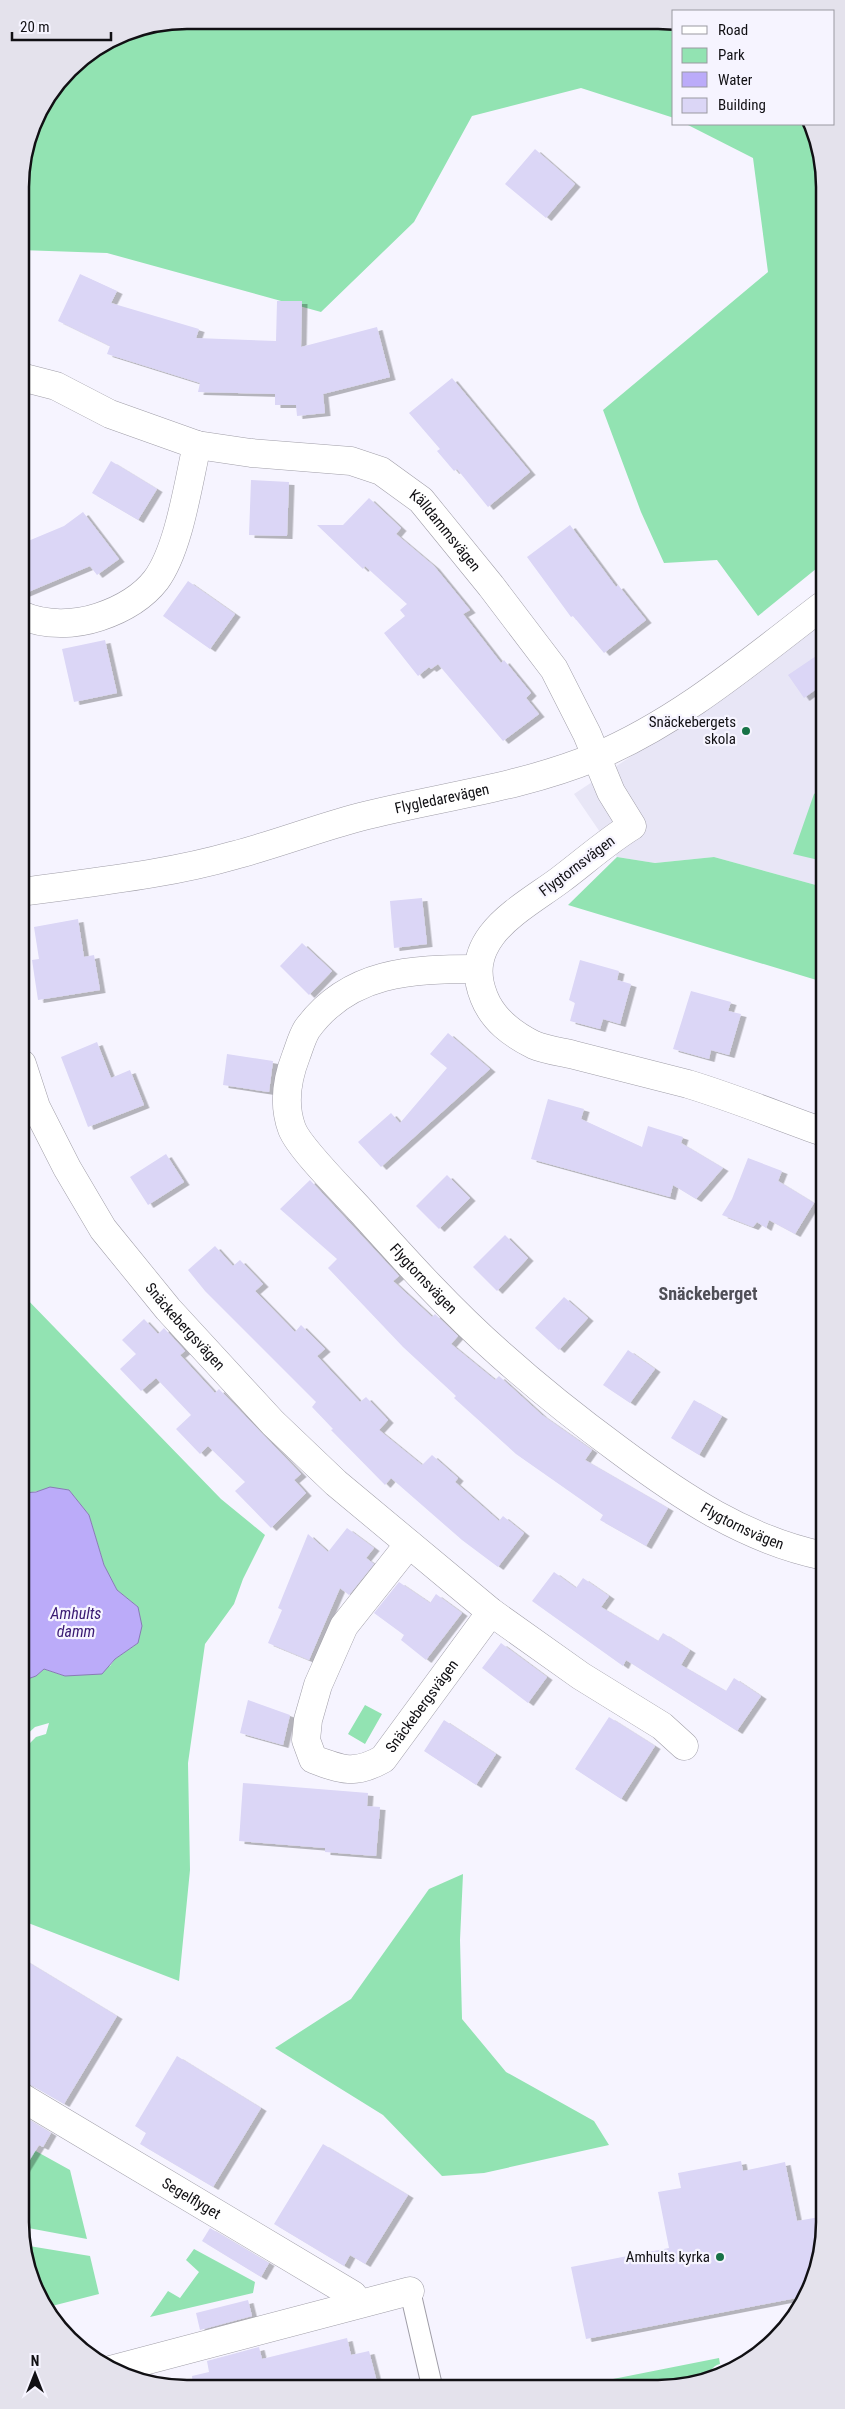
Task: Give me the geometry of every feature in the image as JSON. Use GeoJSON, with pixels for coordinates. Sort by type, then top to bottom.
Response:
{"type":"FeatureCollection","features":[{"type":"Feature","properties":{"kind":"street","name":"Källdammsvägen"},"geometry":{"type":"LineString","coordinates":[[29,379],[56,386],[110,414],[198,445],[251,453],[351,461],[381,471],[421,500],[492,586],[554,669],[586,734],[595,757]]}},
{"type":"Feature","properties":{"kind":"street"},"geometry":{"type":"LineString","coordinates":[[29,617],[44,622],[82,623],[116,611],[142,594],[156,580],[170,554],[198,445]]}},
{"type":"Feature","properties":{"kind":"street","name":"Flygledarevägen"},"geometry":{"type":"LineString","coordinates":[[29,891],[152,873],[234,856],[360,817],[456,797],[553,772],[595,757],[643,734],[693,704],[816,611]]}},
{"type":"Feature","properties":{"kind":"street","name":"Flygtornsvägen"},"geometry":{"type":"LineString","coordinates":[[595,757],[611,792],[632,826],[609,840],[558,882],[522,906],[492,934],[483,948],[477,969],[429,969],[397,972],[360,985],[330,1005],[306,1030],[291,1068],[285,1100],[292,1130],[319,1164],[425,1282],[499,1353],[583,1423],[655,1478],[712,1514],[757,1536],[816,1554]]}},
{"type":"Feature","properties":{"kind":"street"},"geometry":{"type":"LineString","coordinates":[[477,969],[479,985],[490,1011],[507,1028],[537,1046],[689,1085],[816,1130]]}},
{"type":"Feature","properties":{"kind":"street","name":"Snäckebergsvägen"},"geometry":{"type":"LineString","coordinates":[[29,1086],[36,1107],[67,1168],[103,1229],[168,1309],[273,1423],[336,1483],[491,1612],[581,1676],[662,1726],[684,1746]]}},
{"type":"Feature","properties":{"kind":"street","name":"Snäckebergsvägen"},"geometry":{"type":"LineString","coordinates":[[410,1544],[344,1626],[318,1685],[308,1720],[306,1740],[313,1758],[337,1768],[350,1770],[362,1770],[383,1758],[491,1612]]}},
{"type":"Feature","properties":{"kind":"street","name":"Segelflyget"},"geometry":{"type":"LineString","coordinates":[[29,2102],[353,2294],[357,2303]]}},
{"type":"Feature","properties":{"kind":"street"},"geometry":{"type":"LineString","coordinates":[[123,2366],[357,2303],[410,2291]]}},
{"type":"Feature","properties":{"kind":"lane"},"geometry":{"type":"LineString","coordinates":[[410,2291],[431,2380]]}},
{"type":"Feature","properties":{"kind":"shaded area","name":"Snäckebergets skola"},"geometry":{"type":"Polygon","coordinates":[[[816,629],[816,885],[714,857],[655,863],[617,857],[574,794],[765,668],[816,629]]]}},
{"type":"Feature","properties":{"kind":"green space"},"geometry":{"type":"Polygon","coordinates":[[[186,29],[672,29],[672,117],[581,88],[472,116],[414,222],[321,312],[107,253],[29,250],[29,176],[34,145],[41,126],[61,90],[90,61],[126,41],[145,34],[186,29]]]}},
{"type":"Feature","properties":{"kind":"green space"},"geometry":{"type":"Polygon","coordinates":[[[688,125],[804,125],[811,145],[816,176],[816,569],[758,616],[717,560],[664,563],[641,512],[603,410],[768,272],[753,158],[688,125]]]}},
{"type":"Feature","properties":{"kind":"green space"},"geometry":{"type":"Polygon","coordinates":[[[816,793],[816,859],[793,854],[816,793]]]}},
{"type":"Feature","properties":{"kind":"green space"},"geometry":{"type":"Polygon","coordinates":[[[617,857],[655,863],[714,857],[816,885],[816,980],[568,905],[617,857]]]}},
{"type":"Feature","properties":{"kind":"green space"},"geometry":{"type":"Polygon","coordinates":[[[29,1301],[221,1499],[265,1535],[243,1579],[234,1604],[205,1644],[188,1763],[190,1870],[179,1981],[29,1923],[29,1744],[36,1737],[46,1734],[49,1723],[35,1727],[29,1732],[29,1678],[36,1676],[44,1669],[65,1676],[110,1666],[115,1659],[138,1643],[138,1607],[117,1590],[104,1565],[89,1515],[69,1490],[50,1489],[29,1492],[29,1301]]]}},
{"type":"Feature","properties":{"kind":"green space"},"geometry":{"type":"Polygon","coordinates":[[[365,1705],[382,1714],[365,1744],[348,1734],[365,1705]]]}},
{"type":"Feature","properties":{"kind":"green space"},"geometry":{"type":"Polygon","coordinates":[[[463,1874],[460,1940],[462,2019],[506,2072],[594,2121],[609,2145],[484,2173],[442,2176],[383,2115],[275,2048],[351,1999],[429,1889],[463,1874]]]}},
{"type":"Feature","properties":{"kind":"green space"},"geometry":{"type":"Polygon","coordinates":[[[29,2147],[70,2170],[87,2239],[29,2228],[29,2147]]]}},
{"type":"Feature","properties":{"kind":"green space"},"geometry":{"type":"Polygon","coordinates":[[[31,2246],[90,2256],[99,2294],[52,2306],[34,2264],[31,2246]]]}},
{"type":"Feature","properties":{"kind":"green space"},"geometry":{"type":"Polygon","coordinates":[[[194,2249],[255,2282],[253,2293],[150,2317],[168,2291],[180,2298],[199,2272],[186,2260],[194,2249]]]}},
{"type":"Feature","properties":{"kind":"green space"},"geometry":{"type":"Polygon","coordinates":[[[719,2358],[720,2364],[710,2371],[700,2375],[679,2379],[608,2380],[719,2358]]]}},
{"type":"Feature","properties":{"kind":"water","name":"Amhults damm"},"geometry":{"type":"Polygon","coordinates":[[[50,1487],[69,1490],[89,1515],[104,1565],[117,1590],[138,1607],[142,1626],[138,1643],[115,1659],[102,1674],[65,1676],[44,1669],[36,1676],[29,1678],[29,1492],[50,1487]]]}},
{"type":"Feature","properties":{"kind":"building"},"geometry":{"type":"Polygon","coordinates":[[[535,149],[575,184],[546,218],[505,184],[535,149]]]}},
{"type":"Feature","properties":{"kind":"building"},"geometry":{"type":"Polygon","coordinates":[[[80,274],[117,291],[111,303],[199,329],[196,338],[276,341],[277,301],[302,301],[301,347],[377,327],[390,377],[323,394],[325,413],[297,416],[296,405],[275,405],[275,394],[198,392],[200,383],[107,354],[110,346],[58,321],[80,274]]]}},
{"type":"Feature","properties":{"kind":"building"},"geometry":{"type":"Polygon","coordinates":[[[452,378],[530,472],[488,507],[457,469],[454,471],[437,451],[440,449],[409,413],[452,378]]]}},
{"type":"Feature","properties":{"kind":"building"},"geometry":{"type":"Polygon","coordinates":[[[111,461],[157,489],[138,520],[92,493],[111,461]]]}},
{"type":"Feature","properties":{"kind":"building"},"geometry":{"type":"Polygon","coordinates":[[[251,480],[289,482],[287,536],[249,535],[251,480]]]}},
{"type":"Feature","properties":{"kind":"building"},"geometry":{"type":"Polygon","coordinates":[[[369,498],[401,528],[396,534],[434,566],[470,610],[463,614],[501,663],[504,660],[531,693],[526,698],[539,714],[503,741],[438,664],[431,669],[429,667],[418,676],[384,633],[405,616],[400,610],[407,604],[365,566],[363,569],[317,525],[343,525],[369,498]]]}},
{"type":"Feature","properties":{"kind":"building"},"geometry":{"type":"Polygon","coordinates":[[[83,512],[119,559],[97,575],[90,566],[29,592],[29,541],[64,526],[83,512]]]}},
{"type":"Feature","properties":{"kind":"building"},"geometry":{"type":"Polygon","coordinates":[[[570,525],[616,587],[618,585],[646,620],[604,653],[573,616],[571,617],[527,557],[570,525]]]}},
{"type":"Feature","properties":{"kind":"building"},"geometry":{"type":"Polygon","coordinates":[[[188,581],[235,614],[210,649],[163,616],[188,581]]]}},
{"type":"Feature","properties":{"kind":"building"},"geometry":{"type":"Polygon","coordinates":[[[105,640],[117,693],[74,702],[62,649],[105,640]]]}},
{"type":"Feature","properties":{"kind":"building"},"geometry":{"type":"Polygon","coordinates":[[[816,656],[816,689],[804,698],[788,675],[816,656]]]}},
{"type":"Feature","properties":{"kind":"building"},"geometry":{"type":"Polygon","coordinates":[[[422,898],[427,944],[394,948],[390,901],[422,898]]]}},
{"type":"Feature","properties":{"kind":"building"},"geometry":{"type":"Polygon","coordinates":[[[78,919],[84,957],[94,955],[100,990],[38,1000],[32,960],[39,959],[34,927],[78,919]]]}},
{"type":"Feature","properties":{"kind":"building"},"geometry":{"type":"Polygon","coordinates":[[[302,943],[332,971],[309,995],[280,966],[302,943]]]}},
{"type":"Feature","properties":{"kind":"building"},"geometry":{"type":"Polygon","coordinates":[[[580,960],[619,971],[617,980],[631,984],[620,1024],[603,1019],[600,1029],[570,1021],[575,1003],[569,1000],[580,960]]]}},
{"type":"Feature","properties":{"kind":"building"},"geometry":{"type":"Polygon","coordinates":[[[691,991],[731,1002],[728,1011],[741,1014],[729,1055],[711,1050],[709,1059],[673,1049],[691,991]]]}},
{"type":"Feature","properties":{"kind":"building"},"geometry":{"type":"Polygon","coordinates":[[[448,1033],[490,1069],[381,1167],[358,1142],[391,1113],[400,1123],[447,1068],[430,1054],[448,1033]]]}},
{"type":"Feature","properties":{"kind":"building"},"geometry":{"type":"Polygon","coordinates":[[[97,1042],[111,1078],[130,1070],[144,1105],[88,1127],[61,1057],[97,1042]]]}},
{"type":"Feature","properties":{"kind":"building"},"geometry":{"type":"Polygon","coordinates":[[[227,1054],[273,1061],[269,1092],[223,1085],[227,1054]]]}},
{"type":"Feature","properties":{"kind":"building"},"geometry":{"type":"Polygon","coordinates":[[[548,1099],[584,1109],[581,1119],[642,1147],[648,1126],[683,1137],[681,1143],[723,1168],[696,1199],[673,1185],[670,1197],[531,1159],[548,1099]]]}},
{"type":"Feature","properties":{"kind":"building"},"geometry":{"type":"Polygon","coordinates":[[[166,1154],[184,1182],[148,1205],[130,1177],[166,1154]]]}},
{"type":"Feature","properties":{"kind":"building"},"geometry":{"type":"Polygon","coordinates":[[[748,1158],[782,1171],[778,1181],[814,1203],[795,1234],[769,1220],[766,1228],[757,1222],[753,1227],[722,1215],[732,1199],[748,1158]]]}},
{"type":"Feature","properties":{"kind":"building"},"geometry":{"type":"Polygon","coordinates":[[[447,1175],[470,1198],[439,1229],[416,1206],[447,1175]]]}},
{"type":"Feature","properties":{"kind":"building"},"geometry":{"type":"Polygon","coordinates":[[[310,1180],[399,1276],[393,1281],[432,1317],[435,1314],[458,1336],[451,1344],[495,1380],[499,1376],[542,1415],[592,1450],[585,1460],[668,1508],[646,1546],[600,1520],[603,1515],[516,1454],[454,1398],[456,1396],[403,1347],[328,1268],[337,1259],[280,1209],[310,1180]]]}},
{"type":"Feature","properties":{"kind":"building"},"geometry":{"type":"Polygon","coordinates":[[[505,1235],[528,1258],[497,1291],[473,1267],[505,1235]]]}},
{"type":"Feature","properties":{"kind":"building"},"geometry":{"type":"Polygon","coordinates":[[[215,1246],[233,1266],[240,1260],[263,1284],[255,1291],[295,1332],[301,1325],[325,1349],[317,1356],[360,1402],[366,1397],[388,1420],[379,1430],[422,1465],[432,1455],[458,1478],[455,1482],[499,1521],[503,1516],[524,1533],[498,1567],[462,1540],[391,1478],[385,1485],[331,1430],[333,1429],[312,1407],[316,1402],[205,1291],[188,1270],[215,1246]]]}},
{"type":"Feature","properties":{"kind":"building"},"geometry":{"type":"Polygon","coordinates":[[[564,1297],[588,1318],[559,1350],[535,1328],[564,1297]]]}},
{"type":"Feature","properties":{"kind":"building"},"geometry":{"type":"Polygon","coordinates":[[[144,1319],[158,1334],[164,1328],[185,1351],[180,1355],[215,1393],[219,1389],[301,1474],[294,1480],[306,1493],[271,1528],[235,1491],[245,1482],[208,1446],[200,1454],[176,1429],[191,1415],[156,1378],[141,1391],[120,1369],[136,1354],[122,1340],[144,1319]]]}},
{"type":"Feature","properties":{"kind":"building"},"geometry":{"type":"Polygon","coordinates":[[[628,1350],[655,1369],[630,1403],[603,1385],[628,1350]]]}},
{"type":"Feature","properties":{"kind":"building"},"geometry":{"type":"Polygon","coordinates":[[[694,1400],[722,1416],[699,1455],[671,1438],[694,1400]]]}},
{"type":"Feature","properties":{"kind":"building"},"geometry":{"type":"Polygon","coordinates":[[[347,1528],[374,1548],[366,1558],[374,1564],[349,1595],[340,1588],[309,1660],[268,1643],[282,1610],[278,1608],[308,1534],[328,1552],[347,1528]]]}},
{"type":"Feature","properties":{"kind":"building"},"geometry":{"type":"Polygon","coordinates":[[[554,1572],[576,1588],[583,1578],[609,1596],[601,1607],[658,1641],[663,1633],[690,1650],[681,1665],[726,1691],[734,1678],[761,1696],[737,1731],[626,1660],[623,1666],[532,1601],[554,1572]]]}},
{"type":"Feature","properties":{"kind":"building"},"geometry":{"type":"Polygon","coordinates":[[[399,1582],[430,1603],[436,1594],[462,1613],[426,1660],[401,1640],[404,1635],[374,1613],[399,1582]]]}},
{"type":"Feature","properties":{"kind":"building"},"geometry":{"type":"Polygon","coordinates":[[[501,1643],[547,1677],[528,1703],[482,1668],[501,1643]]]}},
{"type":"Feature","properties":{"kind":"building"},"geometry":{"type":"Polygon","coordinates":[[[248,1700],[290,1715],[283,1745],[240,1733],[248,1700]]]}},
{"type":"Feature","properties":{"kind":"building"},"geometry":{"type":"Polygon","coordinates":[[[609,1717],[655,1746],[621,1799],[575,1769],[609,1717]]]}},
{"type":"Feature","properties":{"kind":"building"},"geometry":{"type":"Polygon","coordinates":[[[444,1720],[496,1754],[476,1785],[424,1751],[444,1720]]]}},
{"type":"Feature","properties":{"kind":"building"},"geometry":{"type":"Polygon","coordinates":[[[243,1783],[368,1793],[367,1806],[380,1807],[376,1856],[325,1852],[325,1848],[239,1841],[243,1783]]]}},
{"type":"Feature","properties":{"kind":"building"},"geometry":{"type":"Polygon","coordinates":[[[29,1963],[117,2016],[64,2104],[29,2084],[29,1963]]]}},
{"type":"Feature","properties":{"kind":"building"},"geometry":{"type":"Polygon","coordinates":[[[177,2056],[261,2108],[213,2187],[140,2144],[146,2133],[135,2126],[177,2056]]]}},
{"type":"Feature","properties":{"kind":"building"},"geometry":{"type":"Polygon","coordinates":[[[29,2120],[51,2133],[43,2147],[39,2145],[29,2161],[29,2120]]]}},
{"type":"Feature","properties":{"kind":"building"},"geometry":{"type":"Polygon","coordinates":[[[323,2144],[408,2195],[365,2264],[350,2255],[344,2266],[274,2224],[323,2144]]]}},
{"type":"Feature","properties":{"kind":"building","name":"Amhults kyrka"},"geometry":{"type":"Polygon","coordinates":[[[741,2161],[743,2171],[785,2162],[797,2221],[816,2218],[816,2233],[811,2264],[797,2298],[586,2339],[571,2267],[669,2248],[658,2192],[681,2188],[678,2173],[741,2161]]]}},
{"type":"Feature","properties":{"kind":"building"},"geometry":{"type":"Polygon","coordinates":[[[210,2228],[269,2263],[261,2277],[202,2241],[210,2228]]]}},
{"type":"Feature","properties":{"kind":"building"},"geometry":{"type":"Polygon","coordinates":[[[248,2300],[252,2316],[200,2330],[196,2313],[248,2300]]]}},
{"type":"Feature","properties":{"kind":"building"},"geometry":{"type":"Polygon","coordinates":[[[347,2338],[351,2355],[369,2351],[376,2380],[192,2380],[192,2376],[209,2372],[207,2361],[259,2347],[262,2359],[347,2338]]]}},
{"type":"Feature","properties":{"kind":"place","name":"Snäckebergets skola"},"geometry":{"type":"Point","coordinates":[746,731]}},
{"type":"Feature","properties":{"kind":"place","name":"Amhults kyrka"},"geometry":{"type":"Point","coordinates":[720,2257]}},
{"type":"Feature","properties":{"kind":"district","name":"Snäckeberget"},"geometry":{"type":"Point","coordinates":[708,1293]}}]}
